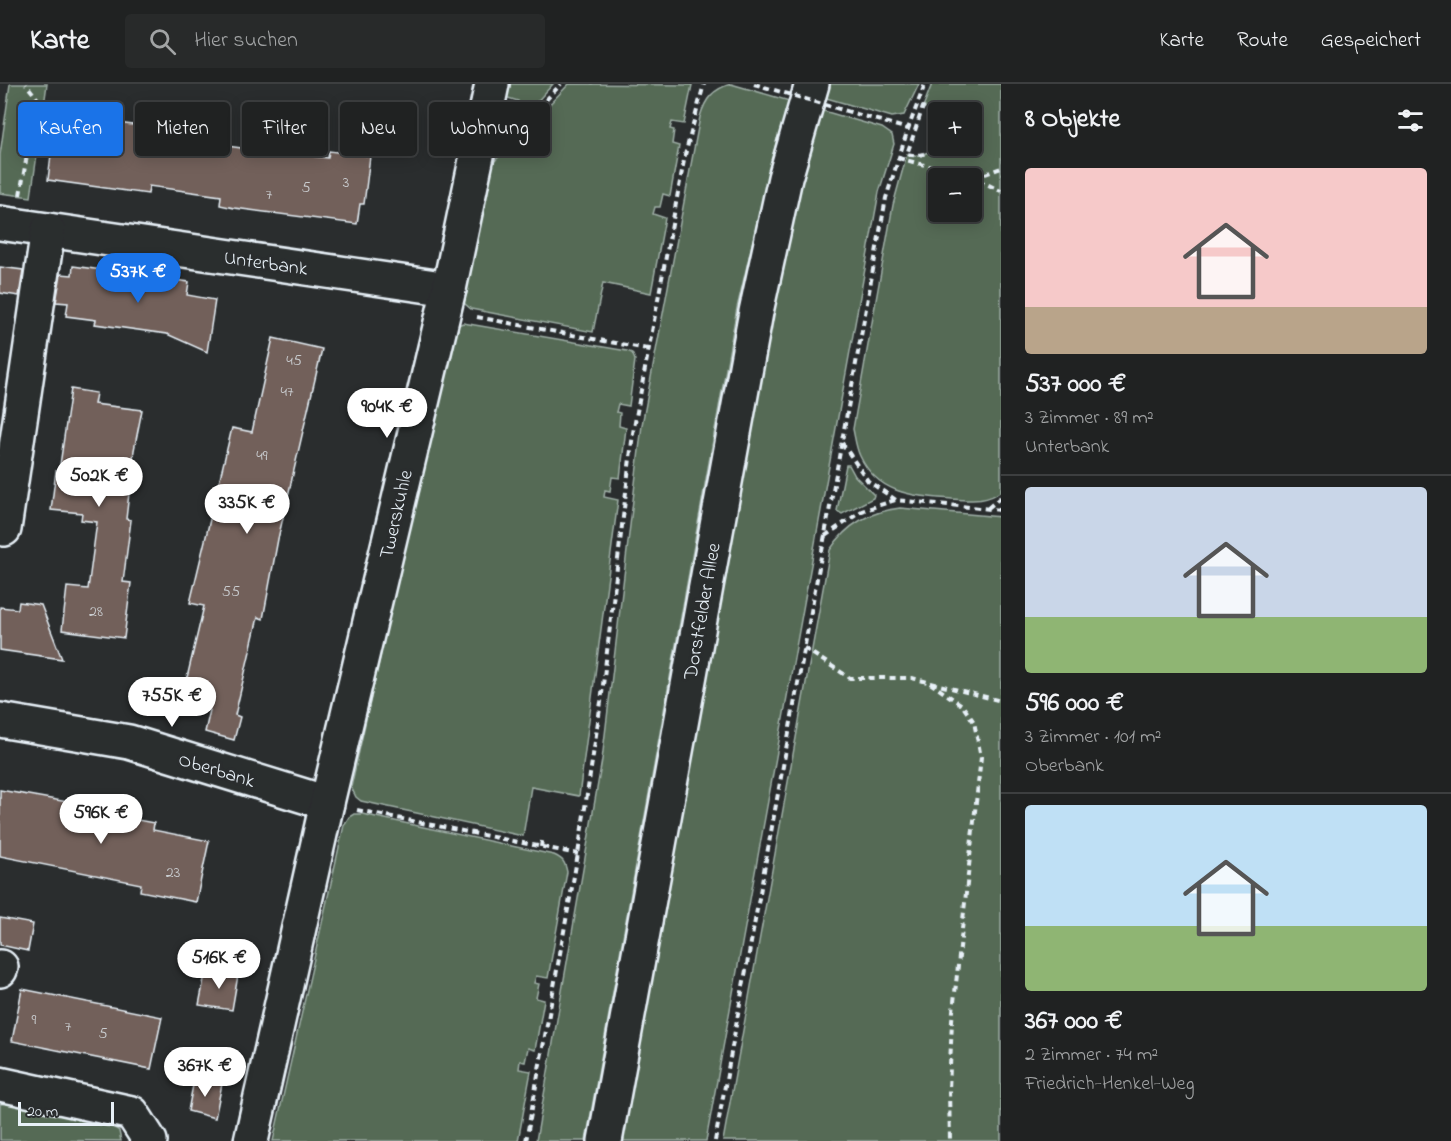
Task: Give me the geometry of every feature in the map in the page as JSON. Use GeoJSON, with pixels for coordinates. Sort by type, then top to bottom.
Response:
{"type":"FeatureCollection","features":[{"type":"Feature","properties":{"kind":"street","name":"Twerskuhle"},"geometry":{"type":"LineString","coordinates":[[251,1141],[327,803],[446,300],[492,84]]}},
{"type":"Feature","properties":{"kind":"street","name":"Dorstfelder Allee"},"geometry":{"type":"LineString","coordinates":[[605,1141],[756,312],[785,178],[812,84]]}},
{"type":"Feature","properties":{"kind":"street","name":"Unterbank"},"geometry":{"type":"LineString","coordinates":[[7,224],[446,300]]}},
{"type":"Feature","properties":{"kind":"street"},"geometry":{"type":"LineString","coordinates":[[4,529],[48,230]]}},
{"type":"Feature","properties":{"kind":"street","name":"Oberbank"},"geometry":{"type":"LineString","coordinates":[[0,720],[129,742],[327,803]]}},
{"type":"Feature","properties":{"kind":"street"},"geometry":{"type":"LineString","coordinates":[[0,1084],[132,1113],[150,1141]]}},
{"type":"Feature","properties":{"kind":"path"},"geometry":{"type":"LineString","coordinates":[[7,224],[37,98],[26,84]]}},
{"type":"Feature","properties":{"kind":"path"},"geometry":{"type":"LineString","coordinates":[[526,1141],[578,854],[601,702],[633,433],[647,349],[685,155],[704,84]]}},
{"type":"Feature","properties":{"kind":"path"},"geometry":{"type":"LineString","coordinates":[[754,84],[915,131]]}},
{"type":"Feature","properties":{"kind":"path"},"geometry":{"type":"LineString","coordinates":[[715,1141],[886,198],[908,129],[926,84]]}},
{"type":"Feature","properties":{"kind":"path"},"geometry":{"type":"LineString","coordinates":[[928,110],[923,107],[907,154],[923,154],[928,151]]}},
{"type":"Feature","properties":{"kind":"path"},"geometry":{"type":"LineString","coordinates":[[898,158],[936,168]]}},
{"type":"Feature","properties":{"kind":"path"},"geometry":{"type":"LineString","coordinates":[[982,175],[1001,168]]}},
{"type":"Feature","properties":{"kind":"path"},"geometry":{"type":"LineString","coordinates":[[982,182],[1001,190]]}},
{"type":"Feature","properties":{"kind":"path"},"geometry":{"type":"LineString","coordinates":[[446,300],[647,349]]}},
{"type":"Feature","properties":{"kind":"path"},"geometry":{"type":"LineString","coordinates":[[841,443],[868,481],[896,500]]}},
{"type":"Feature","properties":{"kind":"path"},"geometry":{"type":"LineString","coordinates":[[987,509],[1001,497]]}},
{"type":"Feature","properties":{"kind":"path"},"geometry":{"type":"LineString","coordinates":[[825,536],[862,511],[896,500],[1001,510]]}},
{"type":"Feature","properties":{"kind":"path"},"geometry":{"type":"LineString","coordinates":[[804,648],[850,678],[912,678],[1001,701]]}},
{"type":"Feature","properties":{"kind":"path"},"geometry":{"type":"LineString","coordinates":[[930,683],[962,705],[974,722],[981,757],[952,1020],[950,1141]]}},
{"type":"Feature","properties":{"kind":"path"},"geometry":{"type":"LineString","coordinates":[[327,803],[578,854]]}},
{"type":"Feature","properties":{"kind":"path"},"geometry":{"type":"LineString","coordinates":[[541,847],[542,840]]}},
{"type":"Feature","properties":{"kind":"green space"},"geometry":{"type":"Polygon","coordinates":[[[10,84],[47,84],[44,102],[18,102],[18,156],[37,156],[31,197],[0,193],[0,155],[10,84]]]}},
{"type":"Feature","properties":{"kind":"green space"},"geometry":{"type":"Polygon","coordinates":[[[506,84],[553,84],[537,102],[518,102],[505,97],[506,84]]]}},
{"type":"Feature","properties":{"kind":"green space"},"geometry":{"type":"Polygon","coordinates":[[[569,84],[692,85],[684,124],[672,122],[670,129],[674,130],[672,144],[679,146],[670,196],[663,194],[660,207],[655,207],[653,214],[665,218],[651,293],[603,283],[593,332],[471,309],[464,303],[462,295],[489,167],[500,156],[550,156],[550,104],[569,84]]]}},
{"type":"Feature","properties":{"kind":"green space"},"geometry":{"type":"Polygon","coordinates":[[[731,84],[882,128],[892,135],[894,144],[879,192],[706,1141],[622,1141],[764,355],[808,147],[777,139],[737,308],[586,1141],[536,1141],[602,760],[642,425],[700,117],[704,105],[711,96],[719,89],[731,84]]]}},
{"type":"Feature","properties":{"kind":"green space"},"geometry":{"type":"Polygon","coordinates":[[[828,84],[919,84],[904,115],[892,117],[823,97],[828,84]]]}},
{"type":"Feature","properties":{"kind":"green space"},"geometry":{"type":"Polygon","coordinates":[[[932,84],[1001,84],[1001,491],[978,500],[911,494],[887,486],[868,469],[859,453],[853,429],[893,205],[907,154],[917,155],[928,152],[928,156],[982,156],[982,102],[928,102],[928,110],[923,107],[932,84]]]}},
{"type":"Feature","properties":{"kind":"green space"},"geometry":{"type":"Polygon","coordinates":[[[463,323],[627,351],[632,353],[635,360],[629,406],[618,404],[616,412],[620,413],[619,426],[626,428],[620,478],[612,477],[610,491],[605,490],[604,497],[618,500],[579,796],[531,787],[523,836],[361,801],[351,787],[453,331],[463,323]]]}},
{"type":"Feature","properties":{"kind":"green space"},"geometry":{"type":"Polygon","coordinates":[[[846,465],[849,465],[855,476],[874,495],[873,498],[842,514],[837,511],[846,465]]]}},
{"type":"Feature","properties":{"kind":"green space"},"geometry":{"type":"Polygon","coordinates":[[[900,508],[1001,517],[1001,1141],[723,1141],[830,550],[851,526],[869,516],[900,508]]]}},
{"type":"Feature","properties":{"kind":"green space"},"geometry":{"type":"Polygon","coordinates":[[[354,814],[554,855],[564,863],[567,872],[548,978],[536,976],[534,983],[539,984],[536,998],[544,1000],[535,1050],[528,1048],[525,1062],[520,1061],[519,1069],[531,1071],[518,1141],[273,1141],[344,825],[354,814]]]}},
{"type":"Feature","properties":{"kind":"green space"},"geometry":{"type":"Polygon","coordinates":[[[10,1103],[110,1125],[119,1131],[121,1141],[0,1140],[0,1104],[10,1103]]]}},
{"type":"Feature","properties":{"kind":"building"},"geometry":{"type":"Polygon","coordinates":[[[123,124],[135,125],[135,156],[230,156],[230,146],[242,148],[242,156],[328,158],[329,151],[340,152],[340,156],[370,156],[364,204],[360,204],[357,224],[234,208],[220,205],[221,196],[149,186],[148,194],[48,180],[51,156],[123,156],[123,124]]]}},
{"type":"Feature","properties":{"kind":"building"},"geometry":{"type":"Polygon","coordinates":[[[73,266],[189,282],[187,295],[215,300],[207,352],[167,334],[95,324],[96,320],[66,316],[68,303],[56,302],[61,274],[72,275],[73,266]]]}},
{"type":"Feature","properties":{"kind":"building"},"geometry":{"type":"Polygon","coordinates":[[[0,267],[23,270],[19,296],[0,293],[0,267]]]}},
{"type":"Feature","properties":{"kind":"building"},"geometry":{"type":"Polygon","coordinates":[[[273,338],[322,349],[278,539],[263,619],[258,617],[235,715],[240,717],[234,740],[205,732],[210,710],[181,703],[204,606],[190,603],[232,428],[252,432],[273,338]]]}},
{"type":"Feature","properties":{"kind":"building"},"geometry":{"type":"Polygon","coordinates":[[[71,389],[96,393],[94,404],[142,410],[134,450],[126,519],[131,520],[123,582],[131,583],[124,638],[62,630],[67,587],[88,589],[97,522],[81,520],[82,513],[51,510],[71,389]]]}},
{"type":"Feature","properties":{"kind":"building"},"geometry":{"type":"Polygon","coordinates":[[[19,602],[41,605],[62,659],[0,650],[0,607],[18,609],[19,602]]]}},
{"type":"Feature","properties":{"kind":"building"},"geometry":{"type":"Polygon","coordinates":[[[0,790],[68,802],[67,807],[154,823],[153,830],[209,841],[196,902],[140,891],[141,884],[0,856],[0,790]]]}},
{"type":"Feature","properties":{"kind":"building"},"geometry":{"type":"Polygon","coordinates":[[[0,918],[33,924],[28,951],[0,945],[0,918]]]}},
{"type":"Feature","properties":{"kind":"building"},"geometry":{"type":"Polygon","coordinates":[[[206,969],[238,975],[232,1010],[199,1005],[206,969]]]}},
{"type":"Feature","properties":{"kind":"building"},"geometry":{"type":"Polygon","coordinates":[[[22,989],[162,1017],[151,1069],[12,1041],[22,989]]]}},
{"type":"Feature","properties":{"kind":"building"},"geometry":{"type":"Polygon","coordinates":[[[194,1080],[222,1084],[215,1118],[188,1111],[194,1080]]]}}]}
